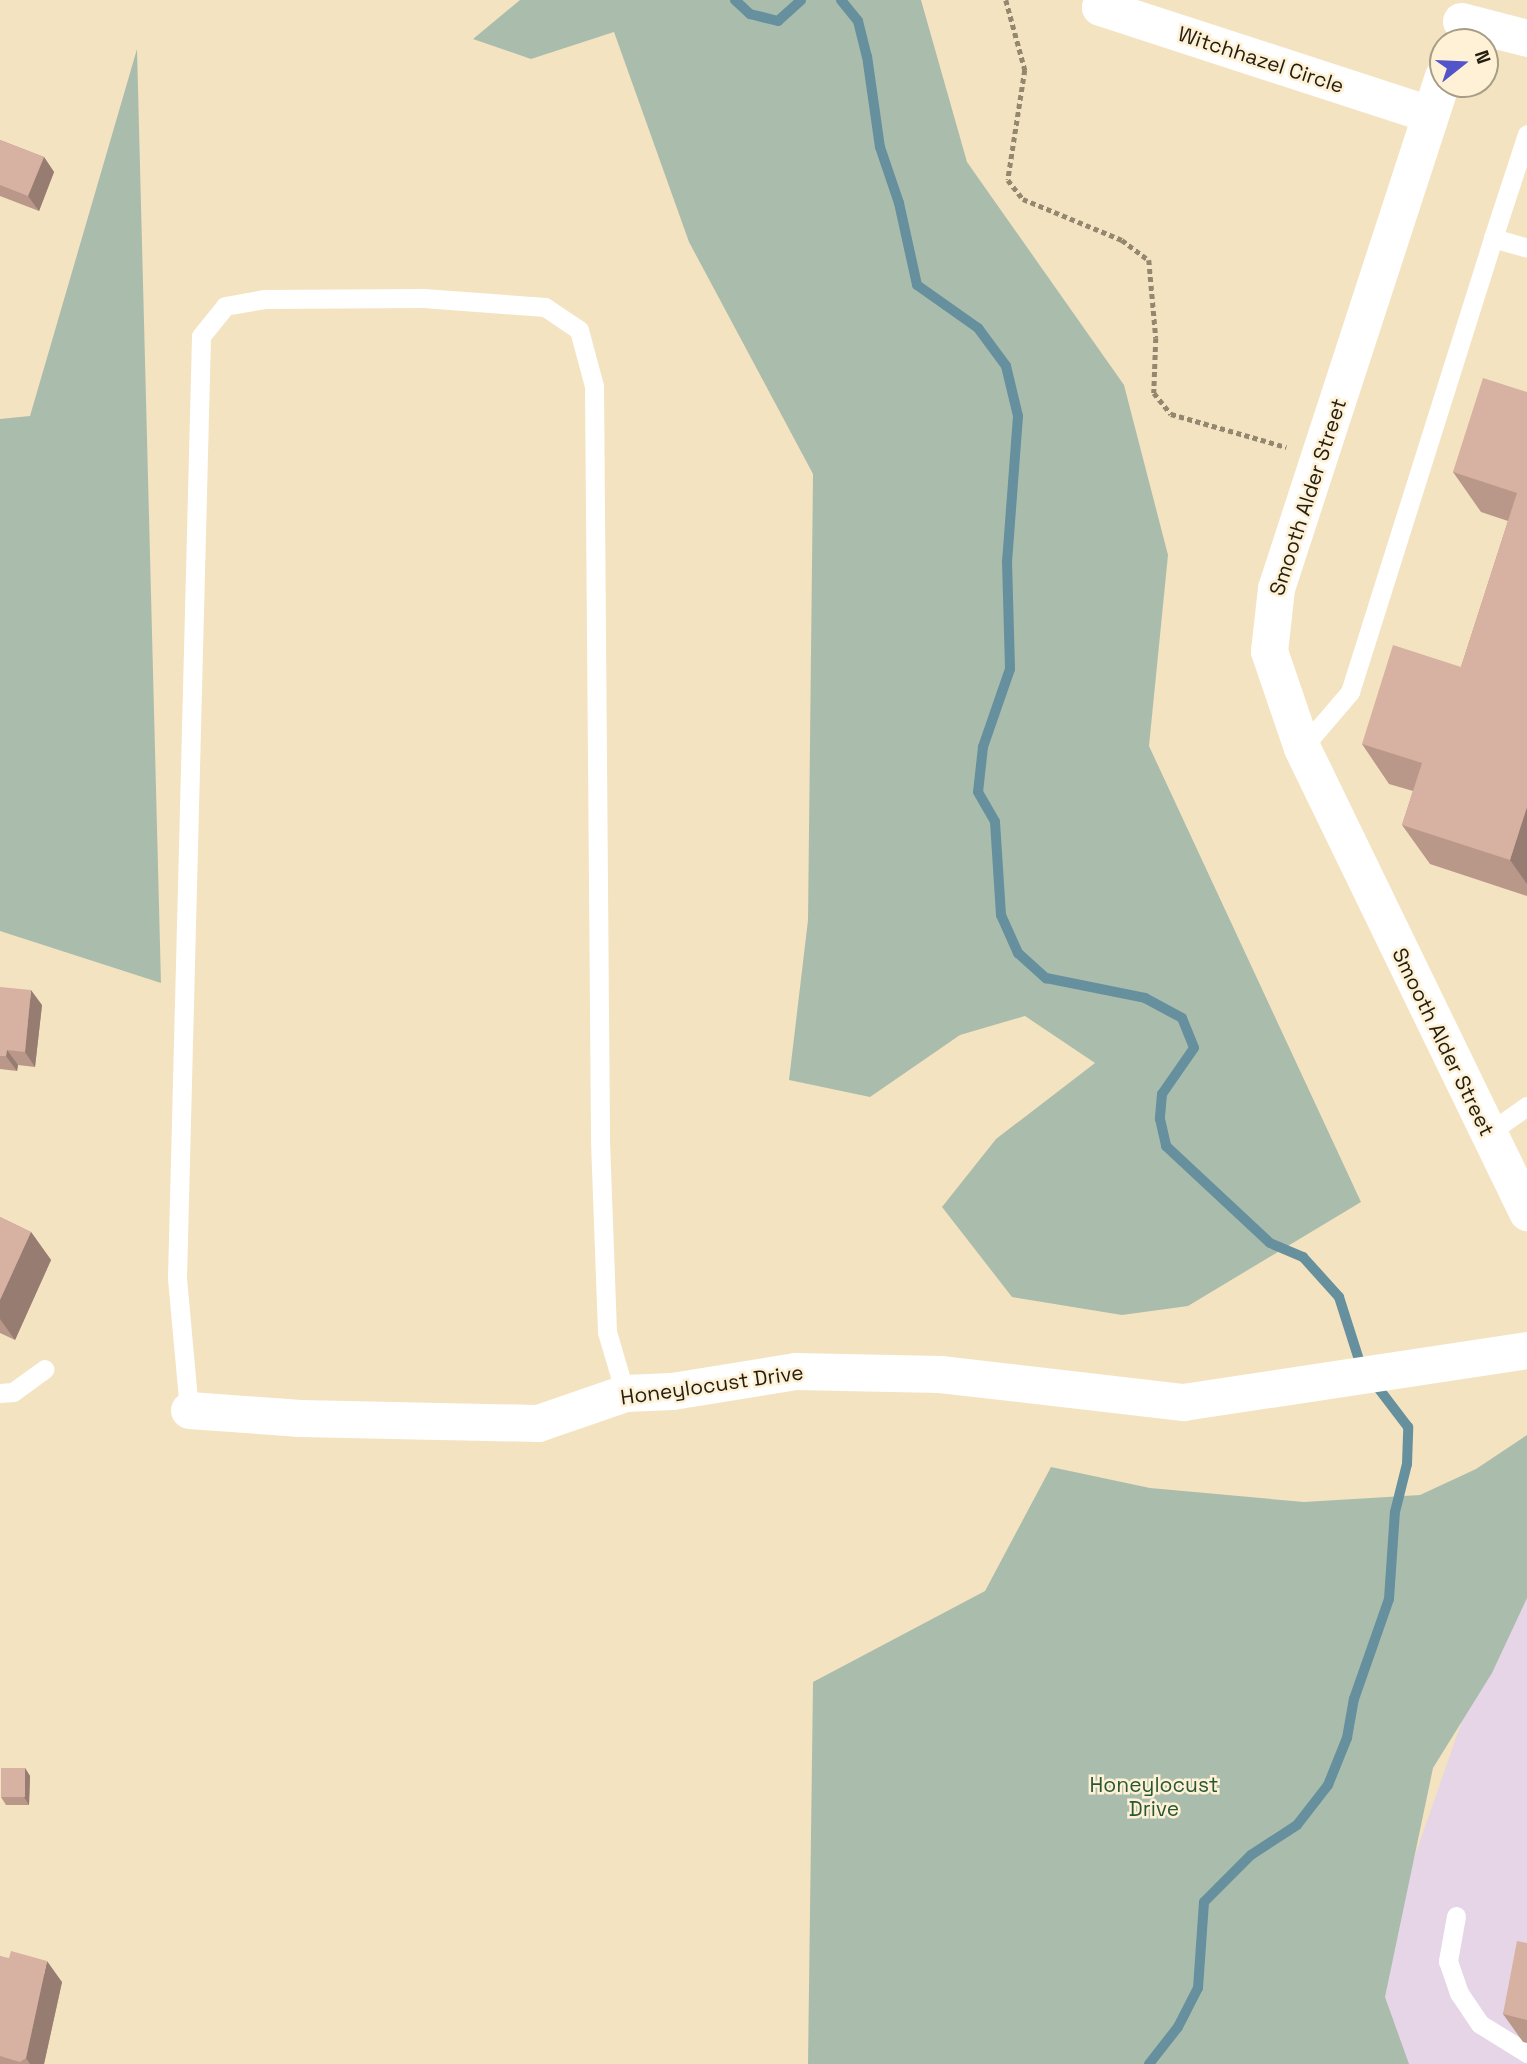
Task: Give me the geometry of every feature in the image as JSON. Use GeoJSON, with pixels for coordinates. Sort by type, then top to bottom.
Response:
{"type":"FeatureCollection","features":[{"type":"Feature","properties":{"kind":"street","name":"Witchhazel Circle"},"geometry":{"type":"LineString","coordinates":[[1102,0],[1100,8],[1430,114]]}},
{"type":"Feature","properties":{"kind":"street"},"geometry":{"type":"LineString","coordinates":[[1461,21],[1527,38]]}},
{"type":"Feature","properties":{"kind":"street","name":"Smooth Alder Street"},"geometry":{"type":"LineString","coordinates":[[1435,98],[1321,457],[1276,588],[1269,651],[1302,748],[1527,1212]]}},
{"type":"Feature","properties":{"kind":"street","name":"Honeylocust Drive"},"geometry":{"type":"LineString","coordinates":[[189,1410],[300,1418],[538,1423],[625,1393],[673,1391],[795,1371],[940,1374],[1183,1402],[1296,1387],[1423,1363],[1527,1350]]}},
{"type":"Feature","properties":{"kind":"lane"},"geometry":{"type":"LineString","coordinates":[[1302,748],[1350,692],[1527,134]]}},
{"type":"Feature","properties":{"kind":"lane"},"geometry":{"type":"LineString","coordinates":[[1493,238],[1527,248]]}},
{"type":"Feature","properties":{"kind":"lane"},"geometry":{"type":"LineString","coordinates":[[189,1410],[177,1278],[201,336],[225,306],[264,299],[423,298],[545,307],[579,330],[594,386],[600,1141],[607,1332],[625,1393]]}},
{"type":"Feature","properties":{"kind":"lane"},"geometry":{"type":"LineString","coordinates":[[1487,1134],[1527,1106]]}},
{"type":"Feature","properties":{"kind":"lane"},"geometry":{"type":"LineString","coordinates":[[0,1393],[13,1392],[45,1369]]}},
{"type":"Feature","properties":{"kind":"lane"},"geometry":{"type":"LineString","coordinates":[[1456,1916],[1448,1961],[1459,1993],[1480,2024],[1527,2053]]}},
{"type":"Feature","properties":{"kind":"path"},"geometry":{"type":"LineString","coordinates":[[1006,0],[1025,70],[1008,180],[1023,200],[1122,240],[1149,260],[1156,338],[1154,393],[1171,414],[1321,457]]}},
{"type":"Feature","properties":{"kind":"shaded area"},"geometry":{"type":"Polygon","coordinates":[[[1527,1535],[1527,2064],[1342,2064],[1527,1535]]]}},
{"type":"Feature","properties":{"kind":"green space"},"geometry":{"type":"Polygon","coordinates":[[[520,0],[921,0],[967,162],[1124,385],[1168,555],[1149,746],[1361,1202],[1188,1306],[1122,1315],[1012,1297],[942,1207],[996,1139],[1095,1063],[1025,1016],[960,1035],[870,1097],[789,1080],[808,920],[813,474],[689,242],[614,32],[531,59],[473,39],[520,0]]]}},
{"type":"Feature","properties":{"kind":"green space"},"geometry":{"type":"Polygon","coordinates":[[[137,49],[161,983],[0,931],[0,419],[30,416],[137,49]]]}},
{"type":"Feature","properties":{"kind":"green space","name":"Honeylocust Drive"},"geometry":{"type":"Polygon","coordinates":[[[1527,1435],[1527,1598],[1492,1673],[1433,1768],[1385,1997],[1409,2064],[808,2064],[813,1682],[985,1591],[1051,1467],[1150,1488],[1304,1502],[1420,1495],[1476,1469],[1527,1435]]]}},
{"type":"Feature","properties":{"kind":"building"},"geometry":{"type":"Polygon","coordinates":[[[0,140],[44,157],[28,196],[0,185],[0,140]]]}},
{"type":"Feature","properties":{"kind":"building"},"geometry":{"type":"Polygon","coordinates":[[[1483,378],[1527,392],[1527,807],[1510,860],[1402,825],[1422,763],[1362,744],[1393,645],[1461,667],[1517,493],[1453,472],[1483,378]]]}},
{"type":"Feature","properties":{"kind":"building"},"geometry":{"type":"Polygon","coordinates":[[[0,987],[31,990],[25,1052],[7,1050],[6,1056],[0,1056],[0,987]]]}},
{"type":"Feature","properties":{"kind":"building"},"geometry":{"type":"Polygon","coordinates":[[[0,1217],[31,1232],[0,1300],[0,1217]]]}},
{"type":"Feature","properties":{"kind":"building"},"geometry":{"type":"Polygon","coordinates":[[[1,1768],[25,1768],[25,1797],[1,1797],[1,1768]]]}},
{"type":"Feature","properties":{"kind":"building"},"geometry":{"type":"Polygon","coordinates":[[[1517,1941],[1527,1943],[1527,2020],[1503,2014],[1517,1941]]]}},
{"type":"Feature","properties":{"kind":"building"},"geometry":{"type":"Polygon","coordinates":[[[11,1951],[47,1961],[26,2058],[20,2062],[0,2056],[0,1956],[9,1958],[11,1951]]]}},
{"type":"Feature","properties":{"kind":"waterway"},"geometry":{"type":"LineString","coordinates":[[735,0],[750,14],[778,21],[801,0]]}},
{"type":"Feature","properties":{"kind":"waterway"},"geometry":{"type":"LineString","coordinates":[[841,0],[858,21],[867,56],[880,147],[899,203],[917,285],[978,328],[1006,366],[1018,416],[1007,561],[1010,669],[983,747],[978,792],[995,822],[1001,915],[1018,953],[1046,978],[1145,998],[1182,1018],[1194,1048],[1162,1094],[1160,1119],[1166,1146],[1270,1243],[1303,1257],[1339,1297],[1362,1369]]}},
{"type":"Feature","properties":{"kind":"waterway"},"geometry":{"type":"LineString","coordinates":[[1149,2064],[1178,2027],[1198,1988],[1204,1902],[1251,1855],[1297,1825],[1328,1785],[1347,1738],[1354,1699],[1389,1599],[1395,1512],[1407,1464],[1408,1427],[1373,1381]]}}]}
